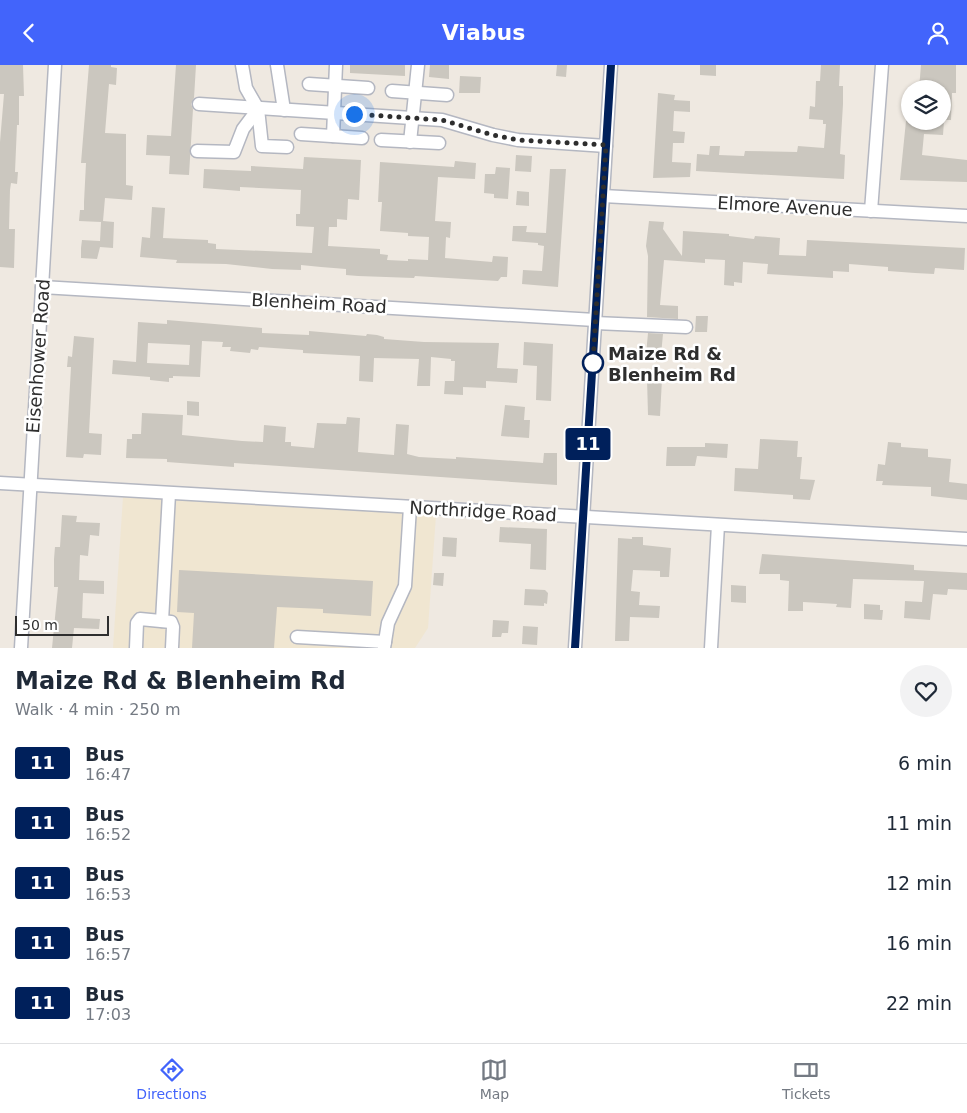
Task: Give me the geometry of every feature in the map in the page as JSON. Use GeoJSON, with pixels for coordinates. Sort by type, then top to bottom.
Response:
{"type":"FeatureCollection","features":[{"type":"Feature","properties":{"kind":"street","name":"Eisenhower Road"},"geometry":{"type":"LineString","coordinates":[[21,648],[55,65]]}},
{"type":"Feature","properties":{"kind":"street"},"geometry":{"type":"LineString","coordinates":[[242,65],[246,88],[258,109],[262,146],[287,147]]}},
{"type":"Feature","properties":{"kind":"street"},"geometry":{"type":"LineString","coordinates":[[277,65],[284,110]]}},
{"type":"Feature","properties":{"kind":"street"},"geometry":{"type":"LineString","coordinates":[[333,136],[336,65]]}},
{"type":"Feature","properties":{"kind":"street"},"geometry":{"type":"LineString","coordinates":[[410,141],[418,65]]}},
{"type":"Feature","properties":{"kind":"street"},"geometry":{"type":"LineString","coordinates":[[575,648],[611,65]]}},
{"type":"Feature","properties":{"kind":"street"},"geometry":{"type":"LineString","coordinates":[[871,211],[882,65]]}},
{"type":"Feature","properties":{"kind":"street"},"geometry":{"type":"LineString","coordinates":[[309,84],[368,88]]}},
{"type":"Feature","properties":{"kind":"street"},"geometry":{"type":"LineString","coordinates":[[392,91],[447,95]]}},
{"type":"Feature","properties":{"kind":"street"},"geometry":{"type":"LineString","coordinates":[[199,104],[412,117],[457,123],[493,135],[518,140],[606,145]]}},
{"type":"Feature","properties":{"kind":"street"},"geometry":{"type":"LineString","coordinates":[[197,151],[234,152],[243,129],[258,109]]}},
{"type":"Feature","properties":{"kind":"street"},"geometry":{"type":"LineString","coordinates":[[301,134],[362,138]]}},
{"type":"Feature","properties":{"kind":"street"},"geometry":{"type":"LineString","coordinates":[[381,140],[439,143]]}},
{"type":"Feature","properties":{"kind":"street","name":"Elmore Avenue"},"geometry":{"type":"LineString","coordinates":[[603,196],[967,216]]}},
{"type":"Feature","properties":{"kind":"street","name":"Blenheim Road"},"geometry":{"type":"LineString","coordinates":[[42,287],[686,327]]}},
{"type":"Feature","properties":{"kind":"street","name":"Northridge Road"},"geometry":{"type":"LineString","coordinates":[[0,483],[967,539]]}},
{"type":"Feature","properties":{"kind":"street"},"geometry":{"type":"LineString","coordinates":[[162,621],[169,494]]}},
{"type":"Feature","properties":{"kind":"street"},"geometry":{"type":"LineString","coordinates":[[297,637],[384,645],[388,623],[405,586],[410,507]]}},
{"type":"Feature","properties":{"kind":"street"},"geometry":{"type":"LineString","coordinates":[[711,648],[718,525]]}},
{"type":"Feature","properties":{"kind":"street"},"geometry":{"type":"LineString","coordinates":[[136,648],[137,623],[140,619],[171,622],[173,627],[172,648]]}},
{"type":"Feature","properties":{"kind":"shaded area"},"geometry":{"type":"Polygon","coordinates":[[[123,497],[436,515],[428,628],[415,648],[113,648],[123,497]]]}},
{"type":"Feature","properties":{"kind":"building"},"geometry":{"type":"Polygon","coordinates":[[[0,65],[23,65],[24,96],[19,96],[19,125],[17,125],[15,172],[18,172],[17,184],[11,183],[10,190],[9,229],[15,229],[14,268],[0,267],[0,142],[4,94],[0,94],[0,65]]]}},
{"type":"Feature","properties":{"kind":"building"},"geometry":{"type":"Polygon","coordinates":[[[89,65],[111,65],[111,67],[117,68],[116,85],[109,84],[105,133],[126,134],[126,185],[133,186],[132,200],[105,198],[103,221],[114,222],[113,248],[100,247],[97,259],[81,258],[81,248],[82,240],[100,241],[101,222],[79,221],[80,210],[84,210],[86,163],[81,163],[89,65]]]}},
{"type":"Feature","properties":{"kind":"building"},"geometry":{"type":"Polygon","coordinates":[[[176,65],[196,65],[194,98],[191,104],[193,109],[189,175],[169,174],[170,156],[146,155],[147,135],[171,136],[176,65]]]}},
{"type":"Feature","properties":{"kind":"building"},"geometry":{"type":"Polygon","coordinates":[[[350,65],[405,65],[405,76],[350,73],[350,65]]]}},
{"type":"Feature","properties":{"kind":"building"},"geometry":{"type":"Polygon","coordinates":[[[430,65],[449,65],[449,79],[429,77],[430,65]]]}},
{"type":"Feature","properties":{"kind":"building"},"geometry":{"type":"Polygon","coordinates":[[[557,65],[567,65],[566,77],[556,76],[557,65]]]}},
{"type":"Feature","properties":{"kind":"building"},"geometry":{"type":"Polygon","coordinates":[[[700,65],[716,65],[716,76],[700,75],[700,65]]]}},
{"type":"Feature","properties":{"kind":"building"},"geometry":{"type":"Polygon","coordinates":[[[821,65],[840,65],[839,86],[843,86],[843,104],[840,154],[845,155],[844,179],[696,171],[697,154],[709,155],[710,146],[720,146],[719,155],[744,156],[745,151],[797,152],[798,146],[824,148],[826,124],[823,124],[823,120],[809,119],[810,106],[815,107],[816,81],[820,81],[821,65]]]}},
{"type":"Feature","properties":{"kind":"building"},"geometry":{"type":"Polygon","coordinates":[[[921,65],[956,65],[956,93],[952,93],[951,120],[951,80],[920,80],[921,65]]]}},
{"type":"Feature","properties":{"kind":"building"},"geometry":{"type":"Polygon","coordinates":[[[460,76],[481,77],[480,93],[459,93],[460,76]]]}},
{"type":"Feature","properties":{"kind":"building"},"geometry":{"type":"Polygon","coordinates":[[[658,93],[675,95],[674,100],[690,101],[690,112],[674,111],[673,131],[685,132],[684,143],[673,143],[672,162],[691,163],[690,177],[653,178],[658,93]]]}},
{"type":"Feature","properties":{"kind":"building"},"geometry":{"type":"Polygon","coordinates":[[[905,130],[943,130],[943,135],[924,134],[922,155],[967,160],[967,182],[900,180],[905,130]]]}},
{"type":"Feature","properties":{"kind":"building"},"geometry":{"type":"Polygon","coordinates":[[[516,155],[532,156],[531,172],[515,171],[516,155]]]}},
{"type":"Feature","properties":{"kind":"building"},"geometry":{"type":"Polygon","coordinates":[[[304,157],[361,160],[359,200],[348,199],[347,220],[337,219],[337,227],[329,227],[328,246],[380,249],[380,254],[388,255],[387,260],[408,261],[408,259],[428,260],[429,237],[408,236],[408,233],[380,231],[382,202],[378,202],[380,162],[454,167],[455,161],[476,163],[475,179],[438,177],[435,221],[451,222],[450,238],[446,237],[445,258],[492,262],[493,256],[508,257],[507,277],[501,277],[498,281],[415,276],[414,278],[358,276],[346,275],[346,269],[301,265],[301,270],[272,269],[226,264],[176,263],[177,260],[140,257],[142,237],[150,238],[152,207],[165,208],[163,238],[208,240],[208,243],[216,244],[216,249],[312,253],[314,227],[296,226],[296,214],[300,214],[301,190],[240,187],[240,191],[203,188],[204,169],[251,171],[251,166],[303,169],[304,157]]]}},
{"type":"Feature","properties":{"kind":"building"},"geometry":{"type":"Polygon","coordinates":[[[496,167],[510,168],[508,199],[494,198],[494,194],[484,193],[485,174],[495,174],[496,167]]]}},
{"type":"Feature","properties":{"kind":"building"},"geometry":{"type":"Polygon","coordinates":[[[550,169],[566,169],[558,287],[522,284],[523,270],[542,271],[544,246],[538,245],[538,243],[512,241],[513,226],[527,226],[526,232],[546,233],[550,169]]]}},
{"type":"Feature","properties":{"kind":"building"},"geometry":{"type":"Polygon","coordinates":[[[517,191],[529,192],[529,206],[516,205],[517,191]]]}},
{"type":"Feature","properties":{"kind":"building"},"geometry":{"type":"Polygon","coordinates":[[[649,221],[664,222],[663,229],[682,256],[683,231],[729,234],[729,236],[754,239],[755,236],[780,238],[779,255],[806,256],[807,240],[965,248],[964,270],[935,268],[934,274],[888,271],[888,267],[849,264],[849,272],[833,271],[833,278],[767,274],[768,264],[743,262],[742,283],[734,282],[734,286],[724,285],[725,260],[705,259],[705,263],[664,260],[660,305],[678,306],[678,319],[647,317],[648,256],[646,246],[649,221]]]}},
{"type":"Feature","properties":{"kind":"building"},"geometry":{"type":"Polygon","coordinates":[[[696,316],[708,316],[707,332],[695,332],[696,316]]]}},
{"type":"Feature","properties":{"kind":"building"},"geometry":{"type":"Polygon","coordinates":[[[167,320],[262,328],[262,333],[309,335],[309,331],[366,336],[367,334],[384,337],[384,339],[424,342],[499,343],[497,368],[518,369],[517,383],[486,381],[486,388],[463,387],[463,395],[444,394],[445,381],[454,381],[455,361],[451,361],[451,359],[431,357],[430,386],[417,386],[419,359],[374,358],[373,382],[359,381],[360,356],[303,353],[303,350],[259,347],[258,350],[251,349],[250,353],[230,351],[231,347],[222,347],[223,342],[202,341],[200,377],[173,376],[173,378],[169,378],[169,382],[150,380],[150,377],[112,374],[113,360],[136,362],[138,322],[167,324],[167,320]],[[148,343],[147,363],[189,365],[190,345],[148,343]]]}},
{"type":"Feature","properties":{"kind":"building"},"geometry":{"type":"Polygon","coordinates":[[[648,333],[663,334],[661,355],[646,355],[648,333]]]}},
{"type":"Feature","properties":{"kind":"building"},"geometry":{"type":"Polygon","coordinates":[[[74,336],[94,338],[89,433],[102,434],[101,455],[84,454],[83,458],[66,457],[71,367],[67,367],[68,356],[72,357],[74,336]]]}},
{"type":"Feature","properties":{"kind":"building"},"geometry":{"type":"Polygon","coordinates":[[[524,342],[553,344],[551,401],[536,400],[537,366],[523,365],[524,342]]]}},
{"type":"Feature","properties":{"kind":"building"},"geometry":{"type":"Polygon","coordinates":[[[647,378],[662,379],[660,416],[648,415],[647,378]]]}},
{"type":"Feature","properties":{"kind":"building"},"geometry":{"type":"Polygon","coordinates":[[[187,401],[199,402],[199,416],[187,415],[187,401]]]}},
{"type":"Feature","properties":{"kind":"building"},"geometry":{"type":"Polygon","coordinates":[[[505,405],[525,407],[524,420],[530,420],[529,438],[501,436],[505,405]]]}},
{"type":"Feature","properties":{"kind":"building"},"geometry":{"type":"Polygon","coordinates":[[[142,413],[183,415],[182,435],[242,441],[263,442],[264,425],[286,427],[285,442],[291,442],[291,446],[314,448],[317,423],[346,424],[347,417],[360,418],[358,452],[394,455],[396,424],[409,425],[407,454],[419,457],[456,459],[456,457],[543,463],[544,453],[557,453],[557,485],[234,463],[234,467],[167,462],[167,459],[126,458],[127,439],[132,439],[132,434],[141,434],[142,413]]]}},
{"type":"Feature","properties":{"kind":"building"},"geometry":{"type":"Polygon","coordinates":[[[760,439],[798,441],[797,457],[802,457],[800,479],[815,480],[810,500],[793,499],[793,495],[734,491],[735,468],[758,469],[760,439]]]}},
{"type":"Feature","properties":{"kind":"building"},"geometry":{"type":"Polygon","coordinates":[[[888,442],[901,443],[901,447],[928,449],[928,457],[951,459],[949,482],[967,484],[967,500],[931,496],[931,487],[882,485],[883,481],[876,481],[878,464],[885,465],[888,442]]]}},
{"type":"Feature","properties":{"kind":"building"},"geometry":{"type":"Polygon","coordinates":[[[705,443],[728,444],[727,458],[697,456],[695,466],[666,466],[667,447],[705,447],[705,443]]]}},
{"type":"Feature","properties":{"kind":"building"},"geometry":{"type":"Polygon","coordinates":[[[62,515],[77,516],[76,522],[100,523],[99,536],[90,535],[88,556],[80,555],[79,580],[104,581],[104,594],[83,593],[82,618],[100,619],[99,629],[74,628],[72,648],[52,648],[58,587],[54,587],[54,559],[55,547],[60,547],[62,515]]]}},
{"type":"Feature","properties":{"kind":"building"},"geometry":{"type":"Polygon","coordinates":[[[500,527],[547,529],[546,570],[530,569],[531,544],[499,542],[500,527]]]}},
{"type":"Feature","properties":{"kind":"building"},"geometry":{"type":"Polygon","coordinates":[[[443,537],[457,538],[456,557],[442,556],[443,537]]]}},
{"type":"Feature","properties":{"kind":"building"},"geometry":{"type":"Polygon","coordinates":[[[632,537],[643,537],[643,545],[671,548],[669,577],[660,577],[660,571],[633,570],[631,591],[640,592],[639,605],[660,606],[659,618],[630,617],[629,641],[615,641],[618,538],[632,539],[632,537]]]}},
{"type":"Feature","properties":{"kind":"building"},"geometry":{"type":"Polygon","coordinates":[[[762,554],[914,565],[914,570],[967,573],[967,590],[948,589],[947,595],[933,594],[930,620],[904,618],[905,601],[922,602],[924,581],[853,579],[851,608],[836,607],[837,604],[803,602],[803,611],[788,611],[789,581],[780,580],[780,574],[759,574],[762,554]]]}},
{"type":"Feature","properties":{"kind":"building"},"geometry":{"type":"Polygon","coordinates":[[[179,570],[373,581],[371,616],[323,613],[323,609],[277,607],[274,648],[192,648],[194,613],[177,612],[179,570]]]}},
{"type":"Feature","properties":{"kind":"building"},"geometry":{"type":"Polygon","coordinates":[[[434,573],[444,573],[443,586],[433,585],[434,573]]]}},
{"type":"Feature","properties":{"kind":"building"},"geometry":{"type":"Polygon","coordinates":[[[731,585],[746,586],[746,603],[731,602],[731,585]]]}},
{"type":"Feature","properties":{"kind":"building"},"geometry":{"type":"Polygon","coordinates":[[[525,589],[545,590],[548,593],[547,604],[544,603],[544,606],[524,605],[525,589]]]}},
{"type":"Feature","properties":{"kind":"building"},"geometry":{"type":"Polygon","coordinates":[[[864,604],[880,605],[880,610],[883,610],[882,620],[864,619],[864,604]]]}},
{"type":"Feature","properties":{"kind":"building"},"geometry":{"type":"Polygon","coordinates":[[[493,620],[509,621],[508,633],[502,633],[501,637],[492,637],[493,620]]]}},
{"type":"Feature","properties":{"kind":"building"},"geometry":{"type":"Polygon","coordinates":[[[523,626],[538,627],[537,645],[522,644],[523,626]]]}},
{"type":"Feature","properties":{"kind":"bus line","name":"11"},"geometry":{"type":"LineString","coordinates":[[575,648],[611,65]]}},
{"type":"Feature","properties":{"kind":"place","name":"Maize Rd & Blenheim Rd"},"geometry":{"type":"Point","coordinates":[593,363]}},
{"type":"Feature","properties":{"kind":"route"},"geometry":{"type":"LineString","coordinates":[[354,114],[442,120],[493,135],[518,140],[606,145],[593,363]]}}]}
